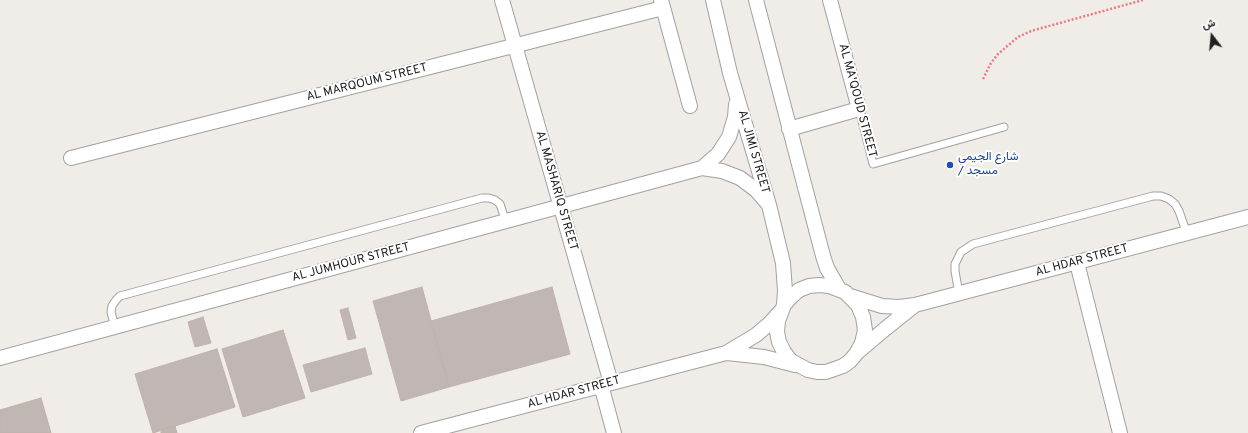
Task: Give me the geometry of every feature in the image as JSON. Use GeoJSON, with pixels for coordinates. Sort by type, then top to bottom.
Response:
{"type":"FeatureCollection","features":[{"type":"Feature","properties":{"kind":"street","name":"AL MASHARIQ STREET"},"geometry":{"type":"LineString","coordinates":[[502,0],[561,207],[606,384],[614,433]]}},
{"type":"Feature","properties":{"kind":"street","name":"AL JIMI STREET"},"geometry":{"type":"LineString","coordinates":[[713,0],[737,96],[769,205],[783,263],[785,291],[783,307]]}},
{"type":"Feature","properties":{"kind":"street"},"geometry":{"type":"LineString","coordinates":[[756,0],[823,256],[827,268],[844,292],[858,305],[863,317],[865,330],[862,343],[856,354],[843,366],[826,372],[808,370],[791,361],[779,342],[777,332],[778,321],[783,307],[799,290],[809,286],[829,286],[844,292]]}},
{"type":"Feature","properties":{"kind":"street","name":"AL MA'QOUD STREET"},"geometry":{"type":"LineString","coordinates":[[830,0],[859,109]]}},
{"type":"Feature","properties":{"kind":"street","name":"AL MARQOUM STREET"},"geometry":{"type":"LineString","coordinates":[[71,158],[515,46],[662,4]]}},
{"type":"Feature","properties":{"kind":"street"},"geometry":{"type":"LineString","coordinates":[[662,4],[690,106]]}},
{"type":"Feature","properties":{"kind":"street","name":"AL JUMHOUR STREET"},"geometry":{"type":"LineString","coordinates":[[702,168],[718,154],[729,137],[736,117],[737,96]]}},
{"type":"Feature","properties":{"kind":"street"},"geometry":{"type":"LineString","coordinates":[[789,129],[859,109]]}},
{"type":"Feature","properties":{"kind":"street","name":"AL JUMHOUR STREET"},"geometry":{"type":"LineString","coordinates":[[0,358],[702,168],[722,171],[740,178],[756,190],[769,205]]}},
{"type":"Feature","properties":{"kind":"street","name":"AL HDAR STREET"},"geometry":{"type":"LineString","coordinates":[[844,292],[882,306],[915,306],[1248,217]]}},
{"type":"Feature","properties":{"kind":"street"},"geometry":{"type":"LineString","coordinates":[[1077,262],[1120,433]]}},
{"type":"Feature","properties":{"kind":"street","name":"AL HDAR STREET"},"geometry":{"type":"LineString","coordinates":[[856,354],[915,306]]}},
{"type":"Feature","properties":{"kind":"street","name":"AL HDAR STREET"},"geometry":{"type":"LineString","coordinates":[[421,433],[726,353],[756,335],[770,323],[783,307]]}},
{"type":"Feature","properties":{"kind":"street","name":"AL HDAR STREET"},"geometry":{"type":"LineString","coordinates":[[726,353],[764,357],[800,367]]}},
{"type":"Feature","properties":{"kind":"lane","name":"AL MA'QOUD STREET"},"geometry":{"type":"LineString","coordinates":[[859,109],[873,164],[1004,127]]}},
{"type":"Feature","properties":{"kind":"lane"},"geometry":{"type":"LineString","coordinates":[[959,294],[955,272],[956,264],[961,252],[973,244],[1153,196],[1165,197],[1175,204],[1187,234]]}},
{"type":"Feature","properties":{"kind":"lane"},"geometry":{"type":"LineString","coordinates":[[115,327],[111,312],[112,306],[120,296],[482,198],[495,200],[500,204],[506,222]]}},
{"type":"Feature","properties":{"kind":"path"},"geometry":{"type":"LineString","coordinates":[[983,79],[991,63],[1006,46],[1018,37],[1031,31],[1143,0]]}},
{"type":"Feature","properties":{"kind":"building"},"geometry":{"type":"Polygon","coordinates":[[[422,287],[449,387],[401,401],[373,301],[422,287]]]}},
{"type":"Feature","properties":{"kind":"building"},"geometry":{"type":"Polygon","coordinates":[[[552,287],[570,354],[449,387],[431,321],[552,287]]]}},
{"type":"Feature","properties":{"kind":"building"},"geometry":{"type":"Polygon","coordinates":[[[348,308],[356,338],[348,340],[340,310],[348,308]]]}},
{"type":"Feature","properties":{"kind":"building"},"geometry":{"type":"Polygon","coordinates":[[[203,317],[211,343],[195,347],[188,322],[203,317]]]}},
{"type":"Feature","properties":{"kind":"building"},"geometry":{"type":"Polygon","coordinates":[[[283,330],[305,398],[243,417],[222,349],[283,330]]]}},
{"type":"Feature","properties":{"kind":"building"},"geometry":{"type":"Polygon","coordinates":[[[365,348],[372,374],[311,392],[303,365],[365,348]]]}},
{"type":"Feature","properties":{"kind":"building"},"geometry":{"type":"Polygon","coordinates":[[[217,349],[235,407],[153,433],[135,374],[217,349]]]}},
{"type":"Feature","properties":{"kind":"building"},"geometry":{"type":"Polygon","coordinates":[[[41,398],[51,433],[0,433],[0,410],[41,398]]]}},
{"type":"Feature","properties":{"kind":"building"},"geometry":{"type":"Polygon","coordinates":[[[175,426],[177,433],[161,433],[161,430],[175,426]]]}},
{"type":"Feature","properties":{"kind":"place","name":"شارع الجيمي / مسجد"},"geometry":{"type":"Point","coordinates":[950,165]}}]}
